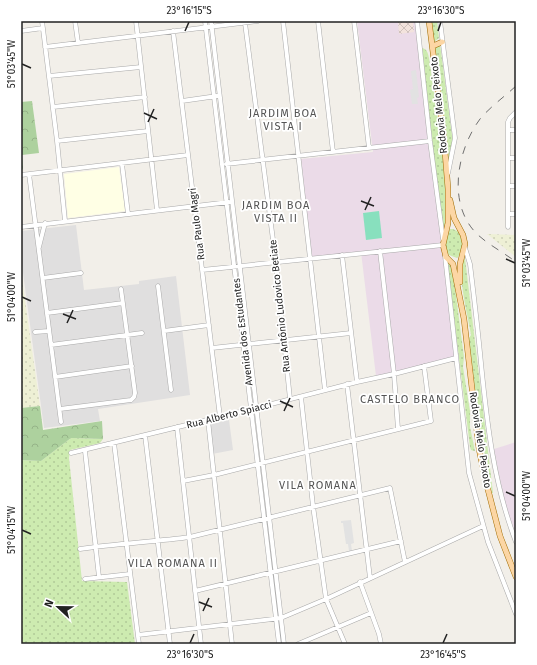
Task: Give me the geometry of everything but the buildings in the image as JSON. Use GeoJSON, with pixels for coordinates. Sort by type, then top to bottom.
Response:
{"type":"FeatureCollection","features":[{"type":"Feature","properties":{"kind":"main road","name":"Rodovia Melo Peixoto"},"geometry":{"type":"LineString","coordinates":[[430,21],[448,189],[448,223],[443,242],[445,253],[455,271],[460,299],[482,466],[499,531],[516,577]]}},
{"type":"Feature","properties":{"kind":"main road"},"geometry":{"type":"LineString","coordinates":[[433,46],[442,42]]}},
{"type":"Feature","properties":{"kind":"main road","name":"Rodovia Melo Peixoto"},"geometry":{"type":"LineString","coordinates":[[448,189],[454,218],[465,240],[465,248],[459,273],[460,299]]}},
{"type":"Feature","properties":{"kind":"main road"},"geometry":{"type":"LineString","coordinates":[[446,232],[453,228],[461,230]]}},
{"type":"Feature","properties":{"kind":"main road"},"geometry":{"type":"LineString","coordinates":[[448,258],[456,261],[462,258]]}},
{"type":"Feature","properties":{"kind":"street"},"geometry":{"type":"LineString","coordinates":[[42,21],[65,221]]}},
{"type":"Feature","properties":{"kind":"street"},"geometry":{"type":"LineString","coordinates":[[75,21],[78,43]]}},
{"type":"Feature","properties":{"kind":"street"},"geometry":{"type":"LineString","coordinates":[[136,21],[157,210]]}},
{"type":"Feature","properties":{"kind":"street","name":"Avenida dos Estudantes"},"geometry":{"type":"LineString","coordinates":[[206,21],[209,27],[227,164],[229,202]]}},
{"type":"Feature","properties":{"kind":"street","name":"Avenida dos Estudantes"},"geometry":{"type":"LineString","coordinates":[[209,27],[211,21]]}},
{"type":"Feature","properties":{"kind":"street"},"geometry":{"type":"LineString","coordinates":[[45,47],[258,21]]}},
{"type":"Feature","properties":{"kind":"street"},"geometry":{"type":"LineString","coordinates":[[283,21],[325,390]]}},
{"type":"Feature","properties":{"kind":"street"},"geometry":{"type":"LineString","coordinates":[[318,21],[333,152]]}},
{"type":"Feature","properties":{"kind":"street"},"geometry":{"type":"LineString","coordinates":[[354,21],[369,148]]}},
{"type":"Feature","properties":{"kind":"street"},"geometry":{"type":"LineString","coordinates":[[202,270],[342,256],[443,242],[417,21]]}},
{"type":"Feature","properties":{"kind":"street"},"geometry":{"type":"LineString","coordinates":[[440,21],[455,138],[447,177]]}},
{"type":"Feature","properties":{"kind":"street","name":"Rua Antônio Ludovico Betiate"},"geometry":{"type":"LineString","coordinates":[[245,23],[276,263],[290,399]]}},
{"type":"Feature","properties":{"kind":"street"},"geometry":{"type":"LineString","coordinates":[[21,31],[43,28]]}},
{"type":"Feature","properties":{"kind":"street","name":"Rua Paulo Magri"},"geometry":{"type":"LineString","coordinates":[[173,31],[220,417]]}},
{"type":"Feature","properties":{"kind":"street"},"geometry":{"type":"LineString","coordinates":[[49,76],[141,67]]}},
{"type":"Feature","properties":{"kind":"street"},"geometry":{"type":"LineString","coordinates":[[182,101],[217,96]]}},
{"type":"Feature","properties":{"kind":"street","name":"Avenida dos Estudantes"},"geometry":{"type":"LineString","coordinates":[[217,96],[222,164],[229,202],[246,344],[252,409],[261,463]]}},
{"type":"Feature","properties":{"kind":"street"},"geometry":{"type":"LineString","coordinates":[[52,107],[145,98]]}},
{"type":"Feature","properties":{"kind":"street"},"geometry":{"type":"LineString","coordinates":[[508,226],[508,130],[509,120],[516,112]]}},
{"type":"Feature","properties":{"kind":"street"},"geometry":{"type":"LineString","coordinates":[[508,130],[516,130]]}},
{"type":"Feature","properties":{"kind":"street"},"geometry":{"type":"LineString","coordinates":[[57,141],[148,131]]}},
{"type":"Feature","properties":{"kind":"street"},"geometry":{"type":"LineString","coordinates":[[222,164],[430,140]]}},
{"type":"Feature","properties":{"kind":"street"},"geometry":{"type":"LineString","coordinates":[[21,175],[152,161],[188,155]]}},
{"type":"Feature","properties":{"kind":"street"},"geometry":{"type":"LineString","coordinates":[[508,158],[516,158]]}},
{"type":"Feature","properties":{"kind":"street"},"geometry":{"type":"LineString","coordinates":[[122,164],[128,214]]}},
{"type":"Feature","properties":{"kind":"street"},"geometry":{"type":"LineString","coordinates":[[29,174],[37,224],[37,238],[61,422]]}},
{"type":"Feature","properties":{"kind":"street"},"geometry":{"type":"LineString","coordinates":[[508,186],[516,186]]}},
{"type":"Feature","properties":{"kind":"street"},"geometry":{"type":"LineString","coordinates":[[21,227],[229,202]]}},
{"type":"Feature","properties":{"kind":"street"},"geometry":{"type":"LineString","coordinates":[[508,214],[516,214]]}},
{"type":"Feature","properties":{"kind":"street"},"geometry":{"type":"LineString","coordinates":[[39,247],[45,223]]}},
{"type":"Feature","properties":{"kind":"street"},"geometry":{"type":"LineString","coordinates":[[465,248],[470,264],[489,431],[494,462],[505,511],[516,542]]}},
{"type":"Feature","properties":{"kind":"street"},"geometry":{"type":"LineString","coordinates":[[380,251],[394,374],[398,429]]}},
{"type":"Feature","properties":{"kind":"street"},"geometry":{"type":"LineString","coordinates":[[445,253],[469,473],[483,526],[498,571],[516,614]]}},
{"type":"Feature","properties":{"kind":"street"},"geometry":{"type":"LineString","coordinates":[[342,256],[357,382]]}},
{"type":"Feature","properties":{"kind":"street"},"geometry":{"type":"LineString","coordinates":[[42,278],[81,273]]}},
{"type":"Feature","properties":{"kind":"street"},"geometry":{"type":"LineString","coordinates":[[158,286],[171,390]]}},
{"type":"Feature","properties":{"kind":"street"},"geometry":{"type":"LineString","coordinates":[[60,409],[131,400],[134,397],[135,393],[132,366],[121,289]]}},
{"type":"Feature","properties":{"kind":"street"},"geometry":{"type":"LineString","coordinates":[[47,313],[123,303]]}},
{"type":"Feature","properties":{"kind":"street"},"geometry":{"type":"LineString","coordinates":[[164,331],[209,325]]}},
{"type":"Feature","properties":{"kind":"street"},"geometry":{"type":"LineString","coordinates":[[35,332],[49,331]]}},
{"type":"Feature","properties":{"kind":"street"},"geometry":{"type":"LineString","coordinates":[[51,345],[142,333]]}},
{"type":"Feature","properties":{"kind":"street"},"geometry":{"type":"LineString","coordinates":[[212,348],[284,339],[351,333]]}},
{"type":"Feature","properties":{"kind":"street","name":"Avenida dos Estudantes"},"geometry":{"type":"LineString","coordinates":[[246,344],[257,408],[261,463],[279,618],[280,644]]}},
{"type":"Feature","properties":{"kind":"street","name":"Rua Alberto Spiacci"},"geometry":{"type":"LineString","coordinates":[[71,453],[456,358]]}},
{"type":"Feature","properties":{"kind":"street"},"geometry":{"type":"LineString","coordinates":[[56,377],[132,366]]}},
{"type":"Feature","properties":{"kind":"street"},"geometry":{"type":"LineString","coordinates":[[183,481],[214,475],[431,421],[424,366]]}},
{"type":"Feature","properties":{"kind":"street"},"geometry":{"type":"LineString","coordinates":[[347,384],[370,578]]}},
{"type":"Feature","properties":{"kind":"street"},"geometry":{"type":"LineString","coordinates":[[301,397],[313,506],[326,599],[345,644]]}},
{"type":"Feature","properties":{"kind":"street"},"geometry":{"type":"LineString","coordinates":[[208,420],[232,644]]}},
{"type":"Feature","properties":{"kind":"street"},"geometry":{"type":"LineString","coordinates":[[177,427],[201,644]]}},
{"type":"Feature","properties":{"kind":"street"},"geometry":{"type":"LineString","coordinates":[[145,435],[170,644]]}},
{"type":"Feature","properties":{"kind":"street"},"geometry":{"type":"LineString","coordinates":[[114,443],[139,644]]}},
{"type":"Feature","properties":{"kind":"street"},"geometry":{"type":"LineString","coordinates":[[85,450],[99,577]]}},
{"type":"Feature","properties":{"kind":"street"},"geometry":{"type":"LineString","coordinates":[[80,549],[127,543],[158,542],[190,537],[220,531],[360,494],[390,488],[405,562]]}},
{"type":"Feature","properties":{"kind":"street"},"geometry":{"type":"LineString","coordinates":[[138,635],[279,618],[326,599],[483,526]]}},
{"type":"Feature","properties":{"kind":"street"},"geometry":{"type":"LineString","coordinates":[[195,591],[401,541]]}},
{"type":"Feature","properties":{"kind":"street"},"geometry":{"type":"LineString","coordinates":[[85,579],[130,574]]}},
{"type":"Feature","properties":{"kind":"street"},"geometry":{"type":"LineString","coordinates":[[360,582],[379,634],[380,644]]}},
{"type":"Feature","properties":{"kind":"street"},"geometry":{"type":"LineString","coordinates":[[298,644],[371,613]]}},
{"type":"Feature","properties":{"kind":"street","name":"Avenida dos Estudantes"},"geometry":{"type":"LineString","coordinates":[[279,618],[284,644]]}},
{"type":"Feature","properties":{"kind":"shaded area"},"geometry":{"type":"Polygon","coordinates":[[[357,21],[416,21],[456,358],[376,376],[361,252],[312,257],[301,159],[373,152],[357,21]]]}},
{"type":"Feature","properties":{"kind":"shaded area"},"geometry":{"type":"Polygon","coordinates":[[[398,21],[413,21],[414,32],[399,34],[398,21]]]}},
{"type":"Feature","properties":{"kind":"shaded area"},"geometry":{"type":"Polygon","coordinates":[[[416,70],[419,97],[417,98],[418,104],[412,104],[410,90],[413,89],[411,71],[416,70]]]}},
{"type":"Feature","properties":{"kind":"shaded area"},"geometry":{"type":"Polygon","coordinates":[[[119,167],[125,211],[68,218],[64,174],[119,167]]]}},
{"type":"Feature","properties":{"kind":"shaded area"},"geometry":{"type":"Polygon","coordinates":[[[76,225],[84,290],[139,284],[139,281],[176,276],[190,395],[98,409],[100,421],[44,428],[21,258],[21,231],[76,225]]]}},
{"type":"Feature","properties":{"kind":"shaded area"},"geometry":{"type":"Polygon","coordinates":[[[487,234],[516,235],[516,257],[487,234]]]}},
{"type":"Feature","properties":{"kind":"shaded area"},"geometry":{"type":"Polygon","coordinates":[[[21,272],[40,406],[21,408],[21,272]]]}},
{"type":"Feature","properties":{"kind":"shaded area"},"geometry":{"type":"Polygon","coordinates":[[[229,420],[233,450],[212,454],[210,424],[229,420]]]}},
{"type":"Feature","properties":{"kind":"shaded area"},"geometry":{"type":"Polygon","coordinates":[[[516,442],[516,534],[505,505],[494,449],[516,442]]]}},
{"type":"Feature","properties":{"kind":"shaded area"},"geometry":{"type":"Polygon","coordinates":[[[351,520],[354,543],[351,544],[352,551],[349,551],[348,544],[346,544],[343,523],[341,523],[341,521],[351,520]]]}},
{"type":"Feature","properties":{"kind":"green space"},"geometry":{"type":"Polygon","coordinates":[[[431,21],[437,21],[439,38],[434,42],[431,21]]]}},
{"type":"Feature","properties":{"kind":"green space"},"geometry":{"type":"Polygon","coordinates":[[[440,44],[453,143],[447,169],[435,47],[440,44]]]}},
{"type":"Feature","properties":{"kind":"green space"},"geometry":{"type":"Polygon","coordinates":[[[422,48],[425,49],[429,58],[448,189],[447,221],[443,241],[422,48]]]}},
{"type":"Feature","properties":{"kind":"green space"},"geometry":{"type":"Polygon","coordinates":[[[32,101],[39,153],[22,155],[23,169],[21,170],[21,102],[32,101]]]}},
{"type":"Feature","properties":{"kind":"green space"},"geometry":{"type":"Polygon","coordinates":[[[379,211],[382,238],[366,240],[363,213],[379,211]]]}},
{"type":"Feature","properties":{"kind":"green space"},"geometry":{"type":"Polygon","coordinates":[[[450,229],[459,232],[462,238],[462,249],[457,258],[449,255],[446,249],[445,242],[450,229]]]}},
{"type":"Feature","properties":{"kind":"green space"},"geometry":{"type":"Polygon","coordinates":[[[465,258],[493,493],[479,423],[479,412],[469,338],[471,335],[462,283],[462,264],[465,258]]]}},
{"type":"Feature","properties":{"kind":"green space"},"geometry":{"type":"Polygon","coordinates":[[[447,261],[452,265],[464,357],[463,367],[470,411],[470,427],[475,451],[471,450],[470,447],[447,261]]]}},
{"type":"Feature","properties":{"kind":"green space"},"geometry":{"type":"Polygon","coordinates":[[[40,406],[43,430],[102,421],[103,439],[71,438],[41,461],[21,460],[21,408],[40,406]]]}},
{"type":"Feature","properties":{"kind":"green space"},"geometry":{"type":"Polygon","coordinates":[[[71,438],[103,439],[100,443],[70,450],[69,458],[82,581],[127,582],[135,644],[21,644],[21,460],[41,461],[71,438]]]}},
{"type":"Feature","properties":{"kind":"railway"},"geometry":{"type":"LineString","coordinates":[[516,86],[480,119],[466,146],[458,176],[458,192],[461,207],[467,221],[476,233],[485,241],[516,262]]}},
{"type":"Feature","properties":{"kind":"district","name":"JARDIM BOA VISTA I"},"geometry":{"type":"Point","coordinates":[283,119]}},
{"type":"Feature","properties":{"kind":"district","name":"JARDIM BOA VISTA II"},"geometry":{"type":"Point","coordinates":[276,211]}},
{"type":"Feature","properties":{"kind":"district","name":"CASTELO BRANCO"},"geometry":{"type":"Point","coordinates":[410,399]}},
{"type":"Feature","properties":{"kind":"district","name":"VILA ROMANA"},"geometry":{"type":"Point","coordinates":[318,485]}},
{"type":"Feature","properties":{"kind":"district","name":"VILA ROMANA II"},"geometry":{"type":"Point","coordinates":[173,563]}}]}
